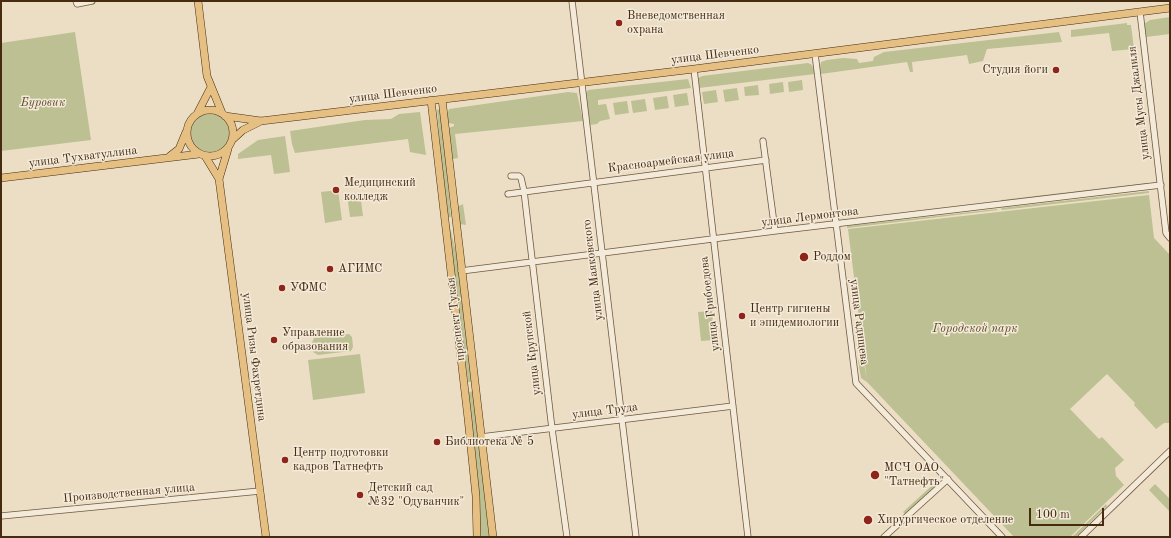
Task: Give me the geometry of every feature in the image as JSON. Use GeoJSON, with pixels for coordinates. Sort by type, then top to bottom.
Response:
{"type":"FeatureCollection","features":[{"type":"Feature","properties":{"kind":"main road"},"geometry":{"type":"LineString","coordinates":[[198,1],[207,76],[223,114],[232,127],[232,140]]}},
{"type":"Feature","properties":{"kind":"main road","name":"улица Шевченко"},"geometry":{"type":"LineString","coordinates":[[262,121],[815,54],[1170,8]]}},
{"type":"Feature","properties":{"kind":"main road"},"geometry":{"type":"LineString","coordinates":[[168,157],[179,148],[189,122],[197,114],[211,87]]}},
{"type":"Feature","properties":{"kind":"main road","name":"проспект Тукая"},"geometry":{"type":"LineString","coordinates":[[442,99],[493,537]]}},
{"type":"Feature","properties":{"kind":"main road","name":"проспект Тукая"},"geometry":{"type":"LineString","coordinates":[[432,100],[476,496],[478,537]]}},
{"type":"Feature","properties":{"kind":"main road"},"geometry":{"type":"LineString","coordinates":[[197,114],[209,110],[262,121]]}},
{"type":"Feature","properties":{"kind":"main road"},"geometry":{"type":"LineString","coordinates":[[219,179],[232,140],[243,130],[262,121]]}},
{"type":"Feature","properties":{"kind":"main road"},"geometry":{"type":"LineString","coordinates":[[186,132],[191,148],[202,155],[219,179]]}},
{"type":"Feature","properties":{"kind":"main road"},"geometry":{"type":"LineString","coordinates":[[202,155],[217,156],[228,149]]}},
{"type":"Feature","properties":{"kind":"main road","name":"улица Тухватуллина"},"geometry":{"type":"LineString","coordinates":[[1,178],[168,157],[202,155]]}},
{"type":"Feature","properties":{"kind":"main road","name":"улица Ризы Фахретдина"},"geometry":{"type":"LineString","coordinates":[[219,179],[266,537]]}},
{"type":"Feature","properties":{"kind":"street"},"geometry":{"type":"LineString","coordinates":[[76,1],[77,4],[92,1]]}},
{"type":"Feature","properties":{"kind":"street","name":"улица Маяковского"},"geometry":{"type":"LineString","coordinates":[[572,1],[636,537]]}},
{"type":"Feature","properties":{"kind":"street","name":"улица Мусы Джалиля"},"geometry":{"type":"LineString","coordinates":[[1140,12],[1166,233],[1170,238]]}},
{"type":"Feature","properties":{"kind":"street","name":"улица Радищева"},"geometry":{"type":"LineString","coordinates":[[815,54],[856,383],[1002,537]]}},
{"type":"Feature","properties":{"kind":"street","name":"улица Грибоедова"},"geometry":{"type":"LineString","coordinates":[[694,69],[704,168],[714,240],[748,537]]}},
{"type":"Feature","properties":{"kind":"street"},"geometry":{"type":"LineString","coordinates":[[763,141],[775,231]]}},
{"type":"Feature","properties":{"kind":"street","name":"Красноармейская улица"},"geometry":{"type":"LineString","coordinates":[[508,194],[766,160]]}},
{"type":"Feature","properties":{"kind":"street","name":"улица Крупской"},"geometry":{"type":"LineString","coordinates":[[511,176],[519,176],[521,178],[524,192],[552,429],[567,537]]}},
{"type":"Feature","properties":{"kind":"street","name":"улица Лермонтова"},"geometry":{"type":"LineString","coordinates":[[461,271],[714,240],[775,231],[1161,186]]}},
{"type":"Feature","properties":{"kind":"street"},"geometry":{"type":"LineString","coordinates":[[445,221],[455,219]]}},
{"type":"Feature","properties":{"kind":"street"},"geometry":{"type":"LineString","coordinates":[[464,385],[475,384]]}},
{"type":"Feature","properties":{"kind":"street","name":"улица Труда"},"geometry":{"type":"LineString","coordinates":[[481,436],[552,429],[733,406]]}},
{"type":"Feature","properties":{"kind":"street"},"geometry":{"type":"LineString","coordinates":[[1081,537],[1170,451]]}},
{"type":"Feature","properties":{"kind":"street"},"geometry":{"type":"LineString","coordinates":[[884,537],[948,479]]}},
{"type":"Feature","properties":{"kind":"street","name":"Производственная улица"},"geometry":{"type":"LineString","coordinates":[[1,516],[260,491]]}},
{"type":"Feature","properties":{"kind":"green space"},"geometry":{"type":"Polygon","coordinates":[[[1170,17],[1170,34],[1146,37],[1144,24],[1150,20],[1170,17]]]}},
{"type":"Feature","properties":{"kind":"green space"},"geometry":{"type":"Polygon","coordinates":[[[1127,23],[1127,25],[1131,25],[1134,49],[1112,51],[1109,33],[1071,37],[1071,30],[1127,23]]]}},
{"type":"Feature","properties":{"kind":"green space","name":"Буровик"},"geometry":{"type":"Polygon","coordinates":[[[75,32],[91,140],[1,151],[1,43],[75,32]]]}},
{"type":"Feature","properties":{"kind":"green space"},"geometry":{"type":"Polygon","coordinates":[[[1059,32],[1062,42],[987,49],[983,61],[969,64],[967,55],[912,62],[913,72],[910,72],[907,62],[821,74],[821,62],[827,60],[843,58],[857,59],[859,63],[873,61],[874,57],[884,52],[1059,32]]]}},
{"type":"Feature","properties":{"kind":"green space"},"geometry":{"type":"Polygon","coordinates":[[[808,63],[812,65],[815,74],[699,88],[697,83],[697,79],[702,76],[808,63]]]}},
{"type":"Feature","properties":{"kind":"green space"},"geometry":{"type":"Polygon","coordinates":[[[688,79],[691,88],[598,100],[598,105],[606,104],[610,119],[590,125],[586,93],[588,90],[688,79]]]}},
{"type":"Feature","properties":{"kind":"green space"},"geometry":{"type":"Polygon","coordinates":[[[802,80],[803,90],[789,92],[788,82],[802,80]]]}},
{"type":"Feature","properties":{"kind":"green space"},"geometry":{"type":"Polygon","coordinates":[[[783,82],[784,92],[770,94],[769,84],[783,82]]]}},
{"type":"Feature","properties":{"kind":"green space"},"geometry":{"type":"Polygon","coordinates":[[[758,85],[759,95],[745,96],[744,87],[758,85]]]}},
{"type":"Feature","properties":{"kind":"green space"},"geometry":{"type":"Polygon","coordinates":[[[737,88],[739,100],[725,102],[723,90],[737,88]]]}},
{"type":"Feature","properties":{"kind":"green space"},"geometry":{"type":"Polygon","coordinates":[[[716,90],[718,102],[704,104],[702,92],[716,90]]]}},
{"type":"Feature","properties":{"kind":"green space"},"geometry":{"type":"Polygon","coordinates":[[[568,92],[577,93],[583,121],[455,134],[458,158],[453,159],[449,128],[454,126],[454,124],[448,123],[447,114],[449,109],[568,92]]]}},
{"type":"Feature","properties":{"kind":"green space"},"geometry":{"type":"Polygon","coordinates":[[[687,93],[689,105],[675,107],[673,95],[687,93]]]}},
{"type":"Feature","properties":{"kind":"green space"},"geometry":{"type":"Polygon","coordinates":[[[667,96],[669,108],[655,110],[653,98],[667,96]]]}},
{"type":"Feature","properties":{"kind":"green space"},"geometry":{"type":"Polygon","coordinates":[[[645,99],[647,111],[633,113],[631,101],[645,99]]]}},
{"type":"Feature","properties":{"kind":"green space"},"geometry":{"type":"Polygon","coordinates":[[[627,101],[629,113],[615,115],[613,103],[627,101]]]}},
{"type":"Feature","properties":{"kind":"green space"},"geometry":{"type":"Polygon","coordinates":[[[437,109],[441,111],[451,217],[446,217],[437,109]]]}},
{"type":"Feature","properties":{"kind":"green space"},"geometry":{"type":"Polygon","coordinates":[[[420,112],[426,155],[410,152],[408,139],[295,153],[292,144],[290,131],[365,120],[391,119],[399,114],[420,112]]]}},
{"type":"Feature","properties":{"kind":"green space"},"geometry":{"type":"Polygon","coordinates":[[[214,114],[221,117],[227,123],[230,134],[229,142],[221,151],[214,154],[206,154],[199,151],[191,142],[190,130],[193,123],[202,115],[214,114]]]}},
{"type":"Feature","properties":{"kind":"green space"},"geometry":{"type":"Polygon","coordinates":[[[285,136],[290,172],[274,174],[271,155],[238,159],[238,154],[258,140],[285,136]]]}},
{"type":"Feature","properties":{"kind":"green space"},"geometry":{"type":"Polygon","coordinates":[[[1147,183],[1148,185],[1001,202],[1001,200],[1147,183]]]}},
{"type":"Feature","properties":{"kind":"green space"},"geometry":{"type":"Polygon","coordinates":[[[338,190],[342,220],[325,223],[321,192],[338,190]]]}},
{"type":"Feature","properties":{"kind":"green space"},"geometry":{"type":"Polygon","coordinates":[[[1149,191],[1149,193],[1002,210],[1001,208],[1149,191]]]}},
{"type":"Feature","properties":{"kind":"green space"},"geometry":{"type":"Polygon","coordinates":[[[360,193],[363,216],[350,217],[347,195],[360,193]]]}},
{"type":"Feature","properties":{"kind":"green space","name":"Городской парк"},"geometry":{"type":"Polygon","coordinates":[[[1149,195],[1154,238],[1170,255],[1170,423],[1164,423],[1156,429],[1134,405],[1135,403],[1107,374],[1070,409],[1099,439],[1102,437],[1124,460],[1115,468],[1116,476],[1124,485],[1070,537],[1014,537],[867,382],[861,378],[858,361],[863,357],[867,381],[848,229],[1149,195]]]}},
{"type":"Feature","properties":{"kind":"green space"},"geometry":{"type":"Polygon","coordinates":[[[463,204],[466,225],[460,224],[457,207],[463,204]]]}},
{"type":"Feature","properties":{"kind":"green space"},"geometry":{"type":"Polygon","coordinates":[[[998,210],[847,228],[847,226],[998,210]]]}},
{"type":"Feature","properties":{"kind":"green space"},"geometry":{"type":"Polygon","coordinates":[[[447,223],[449,223],[458,261],[473,382],[468,382],[447,223]]]}},
{"type":"Feature","properties":{"kind":"green space"},"geometry":{"type":"Polygon","coordinates":[[[712,311],[714,340],[701,341],[698,312],[712,311]]]}},
{"type":"Feature","properties":{"kind":"green space"},"geometry":{"type":"Polygon","coordinates":[[[349,334],[352,337],[353,347],[351,351],[318,355],[313,352],[312,343],[314,338],[349,334]]]}},
{"type":"Feature","properties":{"kind":"green space"},"geometry":{"type":"Polygon","coordinates":[[[360,354],[365,393],[313,400],[308,360],[360,354]]]}},
{"type":"Feature","properties":{"kind":"green space"},"geometry":{"type":"Polygon","coordinates":[[[474,391],[490,537],[480,537],[468,392],[474,391]]]}},
{"type":"Feature","properties":{"kind":"green space"},"geometry":{"type":"Polygon","coordinates":[[[938,480],[939,482],[936,486],[905,514],[903,512],[938,480]]]}},
{"type":"Feature","properties":{"kind":"green space"},"geometry":{"type":"Polygon","coordinates":[[[1155,484],[1170,499],[1170,512],[1149,490],[1155,484]]]}},
{"type":"Feature","properties":{"kind":"green space"},"geometry":{"type":"Polygon","coordinates":[[[1106,504],[1107,506],[1077,536],[1072,537],[1106,504]]]}},
{"type":"Feature","properties":{"kind":"place","name":"Вневедомственная охрана"},"geometry":{"type":"Point","coordinates":[619,23]}},
{"type":"Feature","properties":{"kind":"place","name":"Студия йоги"},"geometry":{"type":"Point","coordinates":[1056,70]}},
{"type":"Feature","properties":{"kind":"place","name":"Медицинский колледж"},"geometry":{"type":"Point","coordinates":[336,190]}},
{"type":"Feature","properties":{"kind":"place","name":"Роддом"},"geometry":{"type":"Point","coordinates":[804,257]}},
{"type":"Feature","properties":{"kind":"place","name":"АГИМС"},"geometry":{"type":"Point","coordinates":[330,269]}},
{"type":"Feature","properties":{"kind":"place","name":"УФМС"},"geometry":{"type":"Point","coordinates":[282,288]}},
{"type":"Feature","properties":{"kind":"place","name":"Центр гигиены и эпидемиологии"},"geometry":{"type":"Point","coordinates":[742,316]}},
{"type":"Feature","properties":{"kind":"place","name":"Управление образования"},"geometry":{"type":"Point","coordinates":[274,340]}},
{"type":"Feature","properties":{"kind":"place","name":"Библиотека № 5"},"geometry":{"type":"Point","coordinates":[437,442]}},
{"type":"Feature","properties":{"kind":"place","name":"Центр подготовки кадров Татнефть"},"geometry":{"type":"Point","coordinates":[285,460]}},
{"type":"Feature","properties":{"kind":"place","name":"МСЧ ОАО \"Татнефть\""},"geometry":{"type":"Point","coordinates":[875,475]}},
{"type":"Feature","properties":{"kind":"place","name":"Детский сад №32 \"Одуванчик\""},"geometry":{"type":"Point","coordinates":[360,495]}},
{"type":"Feature","properties":{"kind":"place","name":"Хирургическое отделение"},"geometry":{"type":"Point","coordinates":[868,520]}}]}
